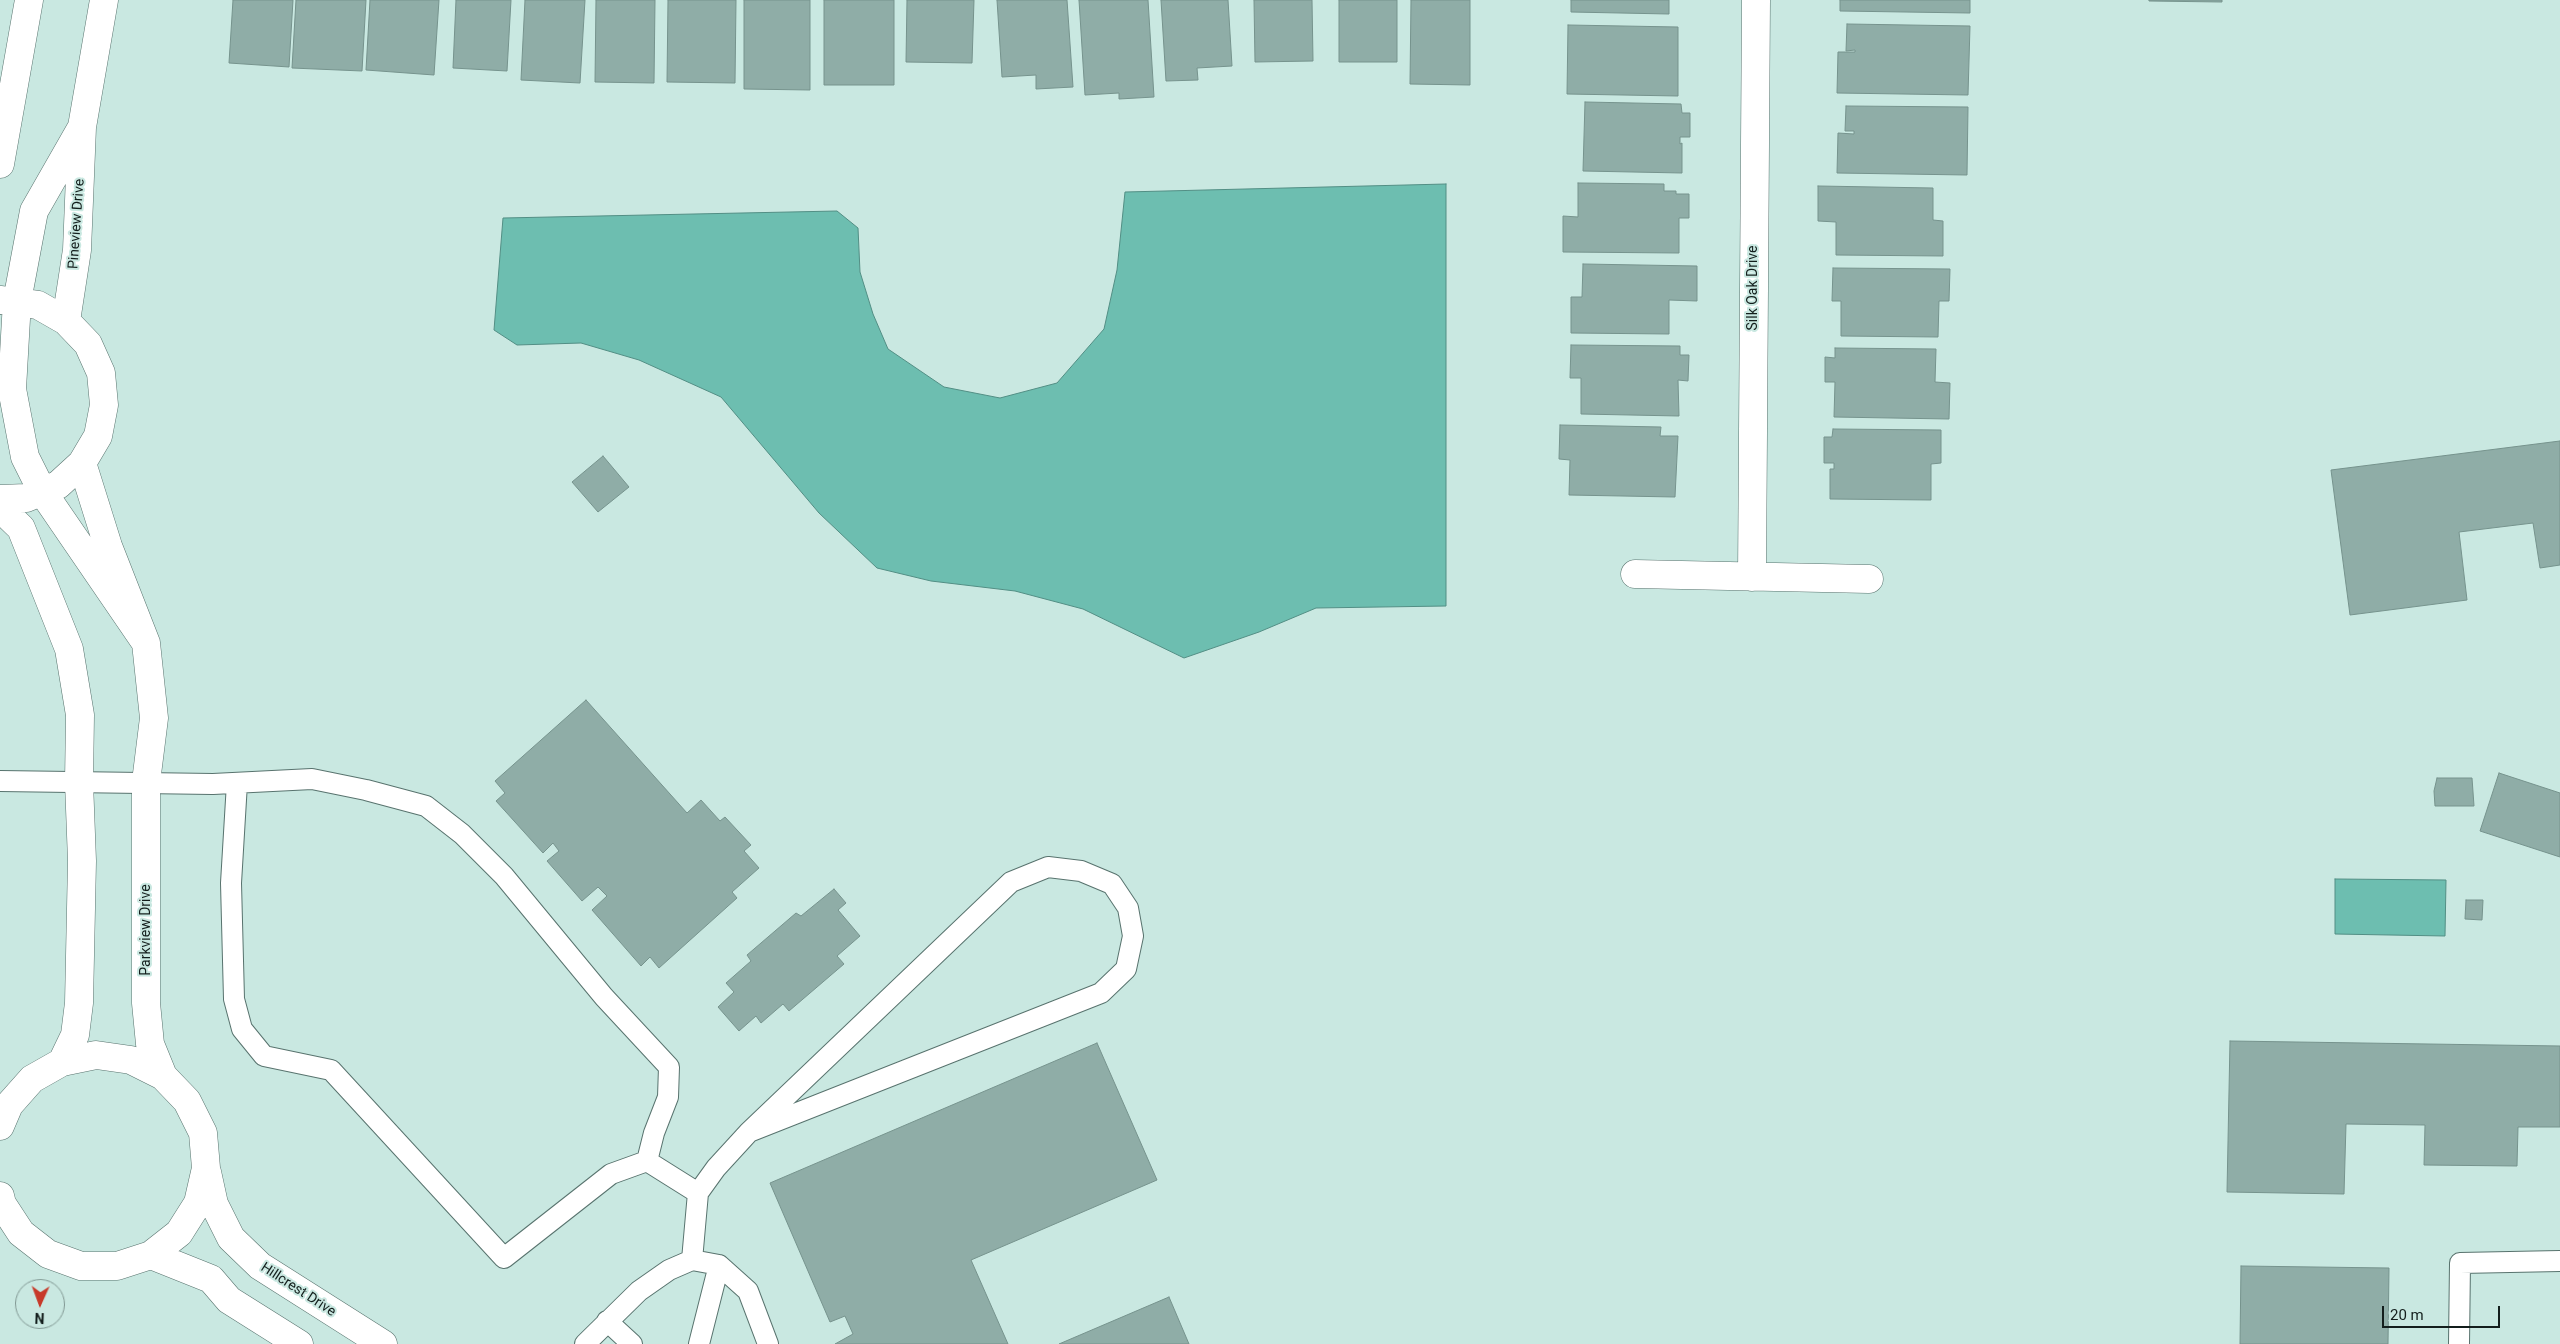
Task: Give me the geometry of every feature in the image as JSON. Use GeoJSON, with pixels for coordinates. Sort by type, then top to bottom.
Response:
{"type":"FeatureCollection","features":[{"type":"Feature","properties":{"kind":"street"},"geometry":{"type":"LineString","coordinates":[[0,164],[30,0]]}},
{"type":"Feature","properties":{"kind":"street","name":"Pineview Drive"},"geometry":{"type":"LineString","coordinates":[[66,321],[77,250],[82,127],[104,0]]}},
{"type":"Feature","properties":{"kind":"street","name":"Silk Oak Drive"},"geometry":{"type":"LineString","coordinates":[[1752,576],[1756,0]]}},
{"type":"Feature","properties":{"kind":"street","name":"Pineview Drive"},"geometry":{"type":"LineString","coordinates":[[82,127],[34,211],[8,301],[12,389],[25,457],[42,491],[146,643]]}},
{"type":"Feature","properties":{"kind":"street"},"geometry":{"type":"LineString","coordinates":[[0,499],[26,498],[58,485],[82,463],[98,436],[104,404],[101,373],[88,344],[66,321],[38,305],[8,301]]}},
{"type":"Feature","properties":{"kind":"street"},"geometry":{"type":"LineString","coordinates":[[82,463],[108,546],[146,643]]}},
{"type":"Feature","properties":{"kind":"street"},"geometry":{"type":"LineString","coordinates":[[0,508],[21,528],[69,648],[80,715],[79,782],[82,861],[79,1004],[75,1035],[62,1062]]}},
{"type":"Feature","properties":{"kind":"street"},"geometry":{"type":"LineString","coordinates":[[1635,574],[1869,579]]}},
{"type":"Feature","properties":{"kind":"street","name":"Parkview Drive"},"geometry":{"type":"LineString","coordinates":[[146,643],[154,718],[146,782],[146,1003],[150,1044],[163,1076]]}},
{"type":"Feature","properties":{"kind":"street","name":"Hillcrest Drive"},"geometry":{"type":"LineString","coordinates":[[0,1126],[9,1105],[32,1079],[62,1062],[96,1055],[131,1060],[163,1076],[187,1101],[203,1133],[206,1168],[214,1204],[231,1238],[260,1266],[383,1344]]}},
{"type":"Feature","properties":{"kind":"street","name":"Hillcrest Drive"},"geometry":{"type":"LineString","coordinates":[[4,1211],[21,1233],[48,1254],[82,1266],[117,1266],[151,1254],[179,1233],[198,1202],[206,1168]]}},
{"type":"Feature","properties":{"kind":"street"},"geometry":{"type":"LineString","coordinates":[[151,1254],[211,1279],[229,1300],[299,1344]]}},
{"type":"Feature","properties":{"kind":"lane"},"geometry":{"type":"LineString","coordinates":[[0,781],[213,784],[312,779],[366,790],[426,806],[462,834],[504,876],[610,1004],[669,1067],[668,1097],[654,1133],[647,1161]]}},
{"type":"Feature","properties":{"kind":"lane"},"geometry":{"type":"LineString","coordinates":[[237,783],[231,882],[234,999],[242,1029],[264,1056],[331,1070],[504,1258],[611,1174],[647,1161]]}},
{"type":"Feature","properties":{"kind":"lane"},"geometry":{"type":"LineString","coordinates":[[692,1260],[698,1192],[716,1168],[749,1132],[1011,882],[1048,867],[1081,871],[1112,884],[1128,908],[1133,936],[1126,969],[1101,993],[749,1132]]}},
{"type":"Feature","properties":{"kind":"lane"},"geometry":{"type":"LineString","coordinates":[[647,1161],[698,1192]]}},
{"type":"Feature","properties":{"kind":"lane"},"geometry":{"type":"LineString","coordinates":[[585,1344],[639,1290],[670,1270],[692,1260],[719,1265],[748,1291],[768,1344]]}},
{"type":"Feature","properties":{"kind":"lane"},"geometry":{"type":"LineString","coordinates":[[2459,1344],[2460,1262],[2560,1262]]}},
{"type":"Feature","properties":{"kind":"lane"},"geometry":{"type":"LineString","coordinates":[[699,1344],[719,1265]]}},
{"type":"Feature","properties":{"kind":"lane"},"geometry":{"type":"LineString","coordinates":[[607,1322],[632,1344]]}},
{"type":"Feature","properties":{"kind":"shaded area"},"geometry":{"type":"Polygon","coordinates":[[[1446,184],[1446,606],[1316,608],[1259,632],[1184,658],[1083,609],[1015,591],[931,581],[877,568],[819,513],[721,397],[639,360],[581,343],[517,345],[494,330],[503,218],[837,211],[858,228],[860,272],[873,314],[888,349],[944,387],[1000,398],[1057,383],[1104,329],[1117,270],[1125,192],[1446,184]]]}},
{"type":"Feature","properties":{"kind":"shaded area"},"geometry":{"type":"Polygon","coordinates":[[[2335,879],[2446,880],[2445,936],[2335,934],[2335,879]]]}},
{"type":"Feature","properties":{"kind":"building"},"geometry":{"type":"Polygon","coordinates":[[[233,0],[293,0],[289,67],[229,63],[233,0]]]}},
{"type":"Feature","properties":{"kind":"building"},"geometry":{"type":"Polygon","coordinates":[[[296,0],[366,0],[362,71],[292,68],[296,0]]]}},
{"type":"Feature","properties":{"kind":"building"},"geometry":{"type":"Polygon","coordinates":[[[370,0],[439,0],[434,75],[366,70],[370,0]]]}},
{"type":"Feature","properties":{"kind":"building"},"geometry":{"type":"Polygon","coordinates":[[[456,0],[511,0],[507,71],[453,68],[456,0]]]}},
{"type":"Feature","properties":{"kind":"building"},"geometry":{"type":"Polygon","coordinates":[[[525,0],[585,0],[580,83],[521,80],[525,0]]]}},
{"type":"Feature","properties":{"kind":"building"},"geometry":{"type":"Polygon","coordinates":[[[596,0],[655,0],[654,83],[595,82],[596,0]]]}},
{"type":"Feature","properties":{"kind":"building"},"geometry":{"type":"Polygon","coordinates":[[[668,0],[736,0],[735,83],[667,82],[668,0]]]}},
{"type":"Feature","properties":{"kind":"building"},"geometry":{"type":"Polygon","coordinates":[[[744,0],[810,0],[810,90],[744,89],[744,0]]]}},
{"type":"Feature","properties":{"kind":"building"},"geometry":{"type":"Polygon","coordinates":[[[824,0],[894,0],[894,85],[824,85],[824,0]]]}},
{"type":"Feature","properties":{"kind":"building"},"geometry":{"type":"Polygon","coordinates":[[[907,0],[974,0],[972,63],[906,62],[907,0]]]}},
{"type":"Feature","properties":{"kind":"building"},"geometry":{"type":"Polygon","coordinates":[[[997,0],[1067,0],[1073,87],[1036,89],[1036,75],[1002,77],[997,0]]]}},
{"type":"Feature","properties":{"kind":"building"},"geometry":{"type":"Polygon","coordinates":[[[1079,0],[1148,0],[1154,97],[1119,99],[1119,93],[1085,95],[1079,0]]]}},
{"type":"Feature","properties":{"kind":"building"},"geometry":{"type":"Polygon","coordinates":[[[1161,0],[1228,0],[1232,66],[1197,68],[1198,80],[1166,81],[1161,0]]]}},
{"type":"Feature","properties":{"kind":"building"},"geometry":{"type":"Polygon","coordinates":[[[1254,0],[1312,0],[1313,61],[1255,62],[1254,0]]]}},
{"type":"Feature","properties":{"kind":"building"},"geometry":{"type":"Polygon","coordinates":[[[1339,0],[1397,0],[1397,62],[1339,62],[1339,0]]]}},
{"type":"Feature","properties":{"kind":"building"},"geometry":{"type":"Polygon","coordinates":[[[1411,0],[1470,0],[1470,85],[1410,84],[1411,0]]]}},
{"type":"Feature","properties":{"kind":"building"},"geometry":{"type":"Polygon","coordinates":[[[1571,0],[1669,0],[1669,14],[1571,12],[1571,0]]]}},
{"type":"Feature","properties":{"kind":"building"},"geometry":{"type":"Polygon","coordinates":[[[1840,0],[1970,0],[1970,13],[1840,11],[1840,0]]]}},
{"type":"Feature","properties":{"kind":"building"},"geometry":{"type":"Polygon","coordinates":[[[2222,0],[2222,2],[2149,1],[2222,0]]]}},
{"type":"Feature","properties":{"kind":"building"},"geometry":{"type":"Polygon","coordinates":[[[1847,24],[1970,26],[1968,95],[1837,93],[1838,52],[1855,52],[1855,50],[1846,51],[1847,24]]]}},
{"type":"Feature","properties":{"kind":"building"},"geometry":{"type":"Polygon","coordinates":[[[1568,25],[1678,27],[1678,96],[1567,94],[1568,25]]]}},
{"type":"Feature","properties":{"kind":"building"},"geometry":{"type":"Polygon","coordinates":[[[1585,102],[1681,104],[1682,113],[1690,113],[1690,137],[1680,137],[1680,144],[1682,143],[1682,173],[1583,171],[1585,102]]]}},
{"type":"Feature","properties":{"kind":"building"},"geometry":{"type":"Polygon","coordinates":[[[1846,106],[1968,107],[1967,175],[1837,173],[1838,133],[1854,134],[1854,131],[1845,131],[1846,106]]]}},
{"type":"Feature","properties":{"kind":"building"},"geometry":{"type":"Polygon","coordinates":[[[1578,183],[1664,184],[1664,191],[1676,191],[1676,194],[1689,194],[1689,218],[1679,218],[1679,253],[1563,252],[1563,216],[1578,217],[1578,183]]]}},
{"type":"Feature","properties":{"kind":"building"},"geometry":{"type":"Polygon","coordinates":[[[1818,186],[1933,188],[1933,220],[1943,221],[1943,256],[1836,255],[1836,222],[1818,221],[1818,186]]]}},
{"type":"Feature","properties":{"kind":"building"},"geometry":{"type":"Polygon","coordinates":[[[1583,264],[1697,266],[1697,301],[1669,300],[1669,334],[1571,333],[1571,297],[1582,297],[1583,264]]]}},
{"type":"Feature","properties":{"kind":"building"},"geometry":{"type":"Polygon","coordinates":[[[1833,268],[1950,269],[1949,301],[1939,301],[1938,337],[1841,336],[1841,301],[1832,301],[1833,268]]]}},
{"type":"Feature","properties":{"kind":"building"},"geometry":{"type":"Polygon","coordinates":[[[1571,345],[1680,346],[1680,355],[1689,355],[1688,381],[1678,380],[1679,416],[1581,414],[1581,378],[1570,378],[1571,345]]]}},
{"type":"Feature","properties":{"kind":"building"},"geometry":{"type":"Polygon","coordinates":[[[1835,348],[1936,349],[1935,382],[1950,383],[1949,419],[1834,417],[1835,382],[1825,382],[1825,357],[1835,358],[1835,348]]]}},
{"type":"Feature","properties":{"kind":"building"},"geometry":{"type":"Polygon","coordinates":[[[1560,425],[1661,427],[1660,436],[1678,436],[1675,497],[1569,495],[1570,460],[1559,459],[1560,425]]]}},
{"type":"Feature","properties":{"kind":"building"},"geometry":{"type":"Polygon","coordinates":[[[1833,429],[1941,430],[1941,463],[1931,464],[1931,500],[1830,499],[1830,469],[1834,469],[1834,463],[1824,463],[1824,437],[1832,437],[1833,429]]]}},
{"type":"Feature","properties":{"kind":"building"},"geometry":{"type":"Polygon","coordinates":[[[2560,441],[2560,565],[2540,568],[2533,523],[2459,532],[2467,600],[2350,615],[2331,470],[2560,441]]]}},
{"type":"Feature","properties":{"kind":"building"},"geometry":{"type":"Polygon","coordinates":[[[603,456],[629,487],[598,512],[572,482],[603,456]]]}},
{"type":"Feature","properties":{"kind":"building"},"geometry":{"type":"Polygon","coordinates":[[[586,700],[687,813],[701,800],[720,821],[725,817],[751,845],[744,851],[759,868],[732,892],[737,898],[659,968],[650,957],[641,966],[592,910],[607,896],[598,887],[582,901],[547,861],[559,851],[553,843],[543,853],[496,801],[505,793],[495,781],[586,700]]]}},
{"type":"Feature","properties":{"kind":"building"},"geometry":{"type":"Polygon","coordinates":[[[2499,773],[2560,793],[2560,857],[2480,831],[2499,773]]]}},
{"type":"Feature","properties":{"kind":"building"},"geometry":{"type":"Polygon","coordinates":[[[2437,778],[2472,778],[2474,806],[2435,806],[2434,791],[2437,778]]]}},
{"type":"Feature","properties":{"kind":"building"},"geometry":{"type":"Polygon","coordinates":[[[834,889],[846,903],[838,910],[860,936],[837,956],[844,964],[789,1011],[783,1004],[761,1023],[756,1016],[739,1031],[718,1007],[734,992],[726,983],[751,961],[747,955],[796,913],[801,916],[834,889]]]}},
{"type":"Feature","properties":{"kind":"building"},"geometry":{"type":"Polygon","coordinates":[[[2466,900],[2483,900],[2482,920],[2465,919],[2466,900]]]}},
{"type":"Feature","properties":{"kind":"building"},"geometry":{"type":"Polygon","coordinates":[[[2230,1041],[2560,1046],[2560,1127],[2518,1127],[2517,1166],[2424,1165],[2425,1125],[2346,1124],[2344,1194],[2227,1192],[2230,1041]]]}},
{"type":"Feature","properties":{"kind":"building"},"geometry":{"type":"Polygon","coordinates":[[[1097,1043],[1157,1180],[971,1260],[1008,1344],[835,1344],[853,1334],[845,1316],[830,1322],[770,1183],[1097,1043]]]}},
{"type":"Feature","properties":{"kind":"building"},"geometry":{"type":"Polygon","coordinates":[[[2241,1266],[2389,1268],[2388,1344],[2240,1344],[2241,1266]]]}},
{"type":"Feature","properties":{"kind":"building"},"geometry":{"type":"Polygon","coordinates":[[[1169,1297],[1189,1344],[1059,1344],[1169,1297]]]}}]}
